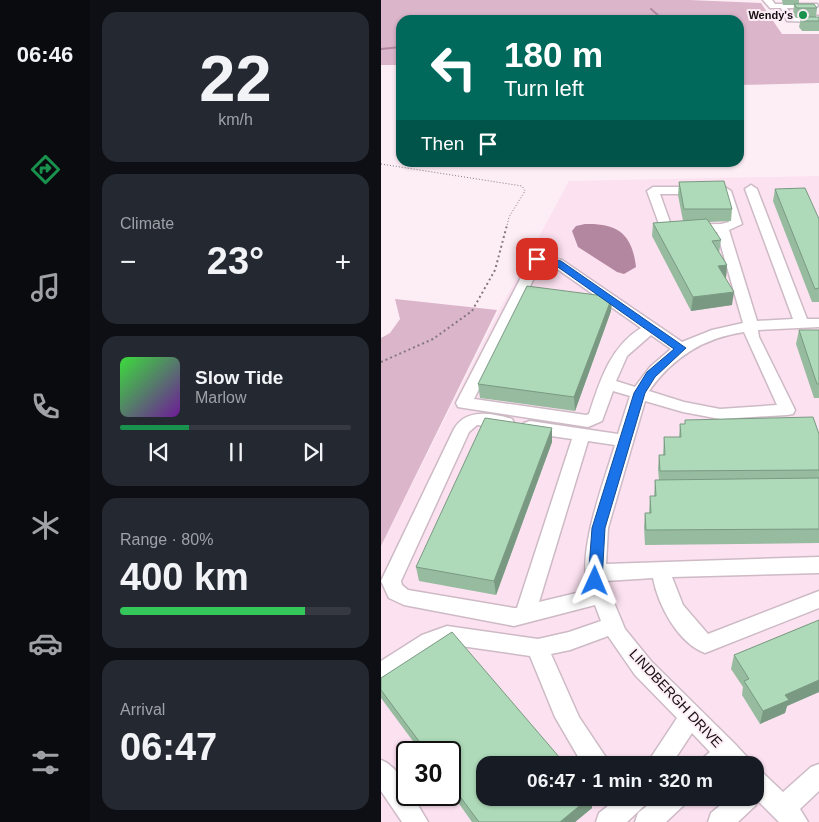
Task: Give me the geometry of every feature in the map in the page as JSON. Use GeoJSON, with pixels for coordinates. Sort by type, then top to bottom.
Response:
{"type":"FeatureCollection","features":[{"type":"Feature","properties":{"kind":"street"},"geometry":{"type":"LineString","coordinates":[[767,0],[773,6],[813,5]]}},
{"type":"Feature","properties":{"kind":"street"},"geometry":{"type":"LineString","coordinates":[[813,5],[784,10],[790,19],[819,19]]}},
{"type":"Feature","properties":{"kind":"street"},"geometry":{"type":"LineString","coordinates":[[725,189],[735,224],[722,228],[666,229],[653,191],[725,189]]}},
{"type":"Feature","properties":{"kind":"street"},"geometry":{"type":"LineString","coordinates":[[751,189],[810,323]]}},
{"type":"Feature","properties":{"kind":"street"},"geometry":{"type":"LineString","coordinates":[[607,384],[683,407],[720,414],[787,410],[752,337],[749,314],[722,228]]}},
{"type":"Feature","properties":{"kind":"street"},"geometry":{"type":"LineString","coordinates":[[651,328],[636,336],[623,350],[607,384],[596,416],[588,421],[464,403],[537,259],[557,263],[680,348]]}},
{"type":"Feature","properties":{"kind":"street","name":"LINDBERGH DRIVE"},"geometry":{"type":"LineString","coordinates":[[722,756],[691,716],[643,668],[617,634],[599,596],[595,572],[599,528],[639,393],[650,375],[680,348],[713,334],[750,326],[810,323]]}},
{"type":"Feature","properties":{"kind":"street"},"geometry":{"type":"LineString","coordinates":[[599,596],[514,617],[399,596],[393,590],[391,581],[466,424],[479,418],[624,441]]}},
{"type":"Feature","properties":{"kind":"street"},"geometry":{"type":"LineString","coordinates":[[525,615],[582,435]]}},
{"type":"Feature","properties":{"kind":"street"},"geometry":{"type":"LineString","coordinates":[[595,572],[819,565]]}},
{"type":"Feature","properties":{"kind":"street"},"geometry":{"type":"LineString","coordinates":[[661,570],[668,598],[678,617],[705,644],[819,599]]}},
{"type":"Feature","properties":{"kind":"street"},"geometry":{"type":"LineString","coordinates":[[381,673],[429,642],[447,635],[538,648],[570,641],[613,625]]}},
{"type":"Feature","properties":{"kind":"street"},"geometry":{"type":"LineString","coordinates":[[538,648],[570,724],[581,744],[591,756]]}},
{"type":"Feature","properties":{"kind":"street"},"geometry":{"type":"LineString","coordinates":[[664,756],[691,716]]}},
{"type":"Feature","properties":{"kind":"street"},"geometry":{"type":"LineString","coordinates":[[381,771],[416,822]]}},
{"type":"Feature","properties":{"kind":"street"},"geometry":{"type":"LineString","coordinates":[[764,796],[789,815],[819,774]]}},
{"type":"Feature","properties":{"kind":"street"},"geometry":{"type":"LineString","coordinates":[[609,822],[625,806]]}},
{"type":"Feature","properties":{"kind":"street"},"geometry":{"type":"LineString","coordinates":[[647,822],[666,806]]}},
{"type":"Feature","properties":{"kind":"lane"},"geometry":{"type":"LineString","coordinates":[[720,822],[736,806]]}},
{"type":"Feature","properties":{"kind":"path"},"geometry":{"type":"LineString","coordinates":[[381,164],[396,166]]}},
{"type":"Feature","properties":{"kind":"path"},"geometry":{"type":"LineString","coordinates":[[381,362],[433,339],[472,311],[495,270],[509,217],[525,191],[522,186],[400,167]]}},
{"type":"Feature","properties":{"kind":"shaded area"},"geometry":{"type":"Polygon","coordinates":[[[381,0],[689,0],[761,3],[782,34],[819,34],[819,83],[744,85],[744,15],[396,15],[396,65],[381,65],[381,0]]]}},
{"type":"Feature","properties":{"kind":"shaded area"},"geometry":{"type":"Polygon","coordinates":[[[819,176],[819,822],[381,822],[381,546],[499,311],[569,181],[819,176]]]}},
{"type":"Feature","properties":{"kind":"shaded area"},"geometry":{"type":"Polygon","coordinates":[[[597,224],[615,228],[621,233],[631,246],[636,267],[624,274],[617,272],[578,247],[572,231],[576,226],[597,224]]]}},
{"type":"Feature","properties":{"kind":"shaded area"},"geometry":{"type":"Polygon","coordinates":[[[395,299],[497,310],[381,546],[381,338],[390,333],[400,319],[395,299]]]}},
{"type":"Feature","properties":{"kind":"building"},"geometry":{"type":"Polygon","coordinates":[[[794,4],[814,4],[817,8],[797,8],[794,4]]]}},
{"type":"Feature","properties":{"kind":"building"},"geometry":{"type":"Polygon","coordinates":[[[801,17],[819,17],[819,21],[803,21],[801,17]]]}},
{"type":"Feature","properties":{"kind":"building"},"geometry":{"type":"Polygon","coordinates":[[[724,181],[732,209],[684,209],[679,182],[724,181]]]}},
{"type":"Feature","properties":{"kind":"building"},"geometry":{"type":"Polygon","coordinates":[[[805,188],[819,219],[819,288],[815,289],[775,189],[805,188]]]}},
{"type":"Feature","properties":{"kind":"building"},"geometry":{"type":"Polygon","coordinates":[[[707,219],[721,240],[712,241],[727,265],[718,266],[734,292],[693,297],[653,223],[707,219]]]}},
{"type":"Feature","properties":{"kind":"building"},"geometry":{"type":"Polygon","coordinates":[[[527,286],[612,297],[574,397],[478,384],[527,286]]]}},
{"type":"Feature","properties":{"kind":"building"},"geometry":{"type":"Polygon","coordinates":[[[799,330],[819,330],[819,384],[817,384],[799,330]]]}},
{"type":"Feature","properties":{"kind":"building"},"geometry":{"type":"Polygon","coordinates":[[[813,417],[819,434],[819,470],[660,471],[659,455],[665,455],[664,437],[681,437],[680,424],[685,424],[685,420],[813,417]]]}},
{"type":"Feature","properties":{"kind":"building"},"geometry":{"type":"Polygon","coordinates":[[[485,418],[552,428],[494,581],[416,567],[485,418]]]}},
{"type":"Feature","properties":{"kind":"building"},"geometry":{"type":"Polygon","coordinates":[[[819,478],[819,529],[646,530],[645,513],[651,513],[650,496],[656,496],[655,480],[819,478]]]}},
{"type":"Feature","properties":{"kind":"building"},"geometry":{"type":"Polygon","coordinates":[[[819,620],[819,680],[785,695],[789,700],[763,711],[744,681],[749,679],[734,655],[819,620]]]}},
{"type":"Feature","properties":{"kind":"building"},"geometry":{"type":"Polygon","coordinates":[[[452,632],[558,756],[476,756],[476,806],[579,806],[560,822],[479,822],[461,798],[461,741],[419,741],[381,690],[381,678],[452,632]]]}},
{"type":"Feature","properties":{"kind":"waterway"},"geometry":{"type":"LineString","coordinates":[[651,9],[658,15]]}},
{"type":"Feature","properties":{"kind":"waterway"},"geometry":{"type":"LineString","coordinates":[[381,49],[396,48]]}},
{"type":"Feature","properties":{"kind":"place","name":"Wendy's"},"geometry":{"type":"Point","coordinates":[803,15]}},
{"type":"Feature","properties":{"kind":"route"},"geometry":{"type":"LineString","coordinates":[[537,259],[557,263],[680,348],[667,357],[650,375],[639,393],[599,528],[595,581]]}}]}
